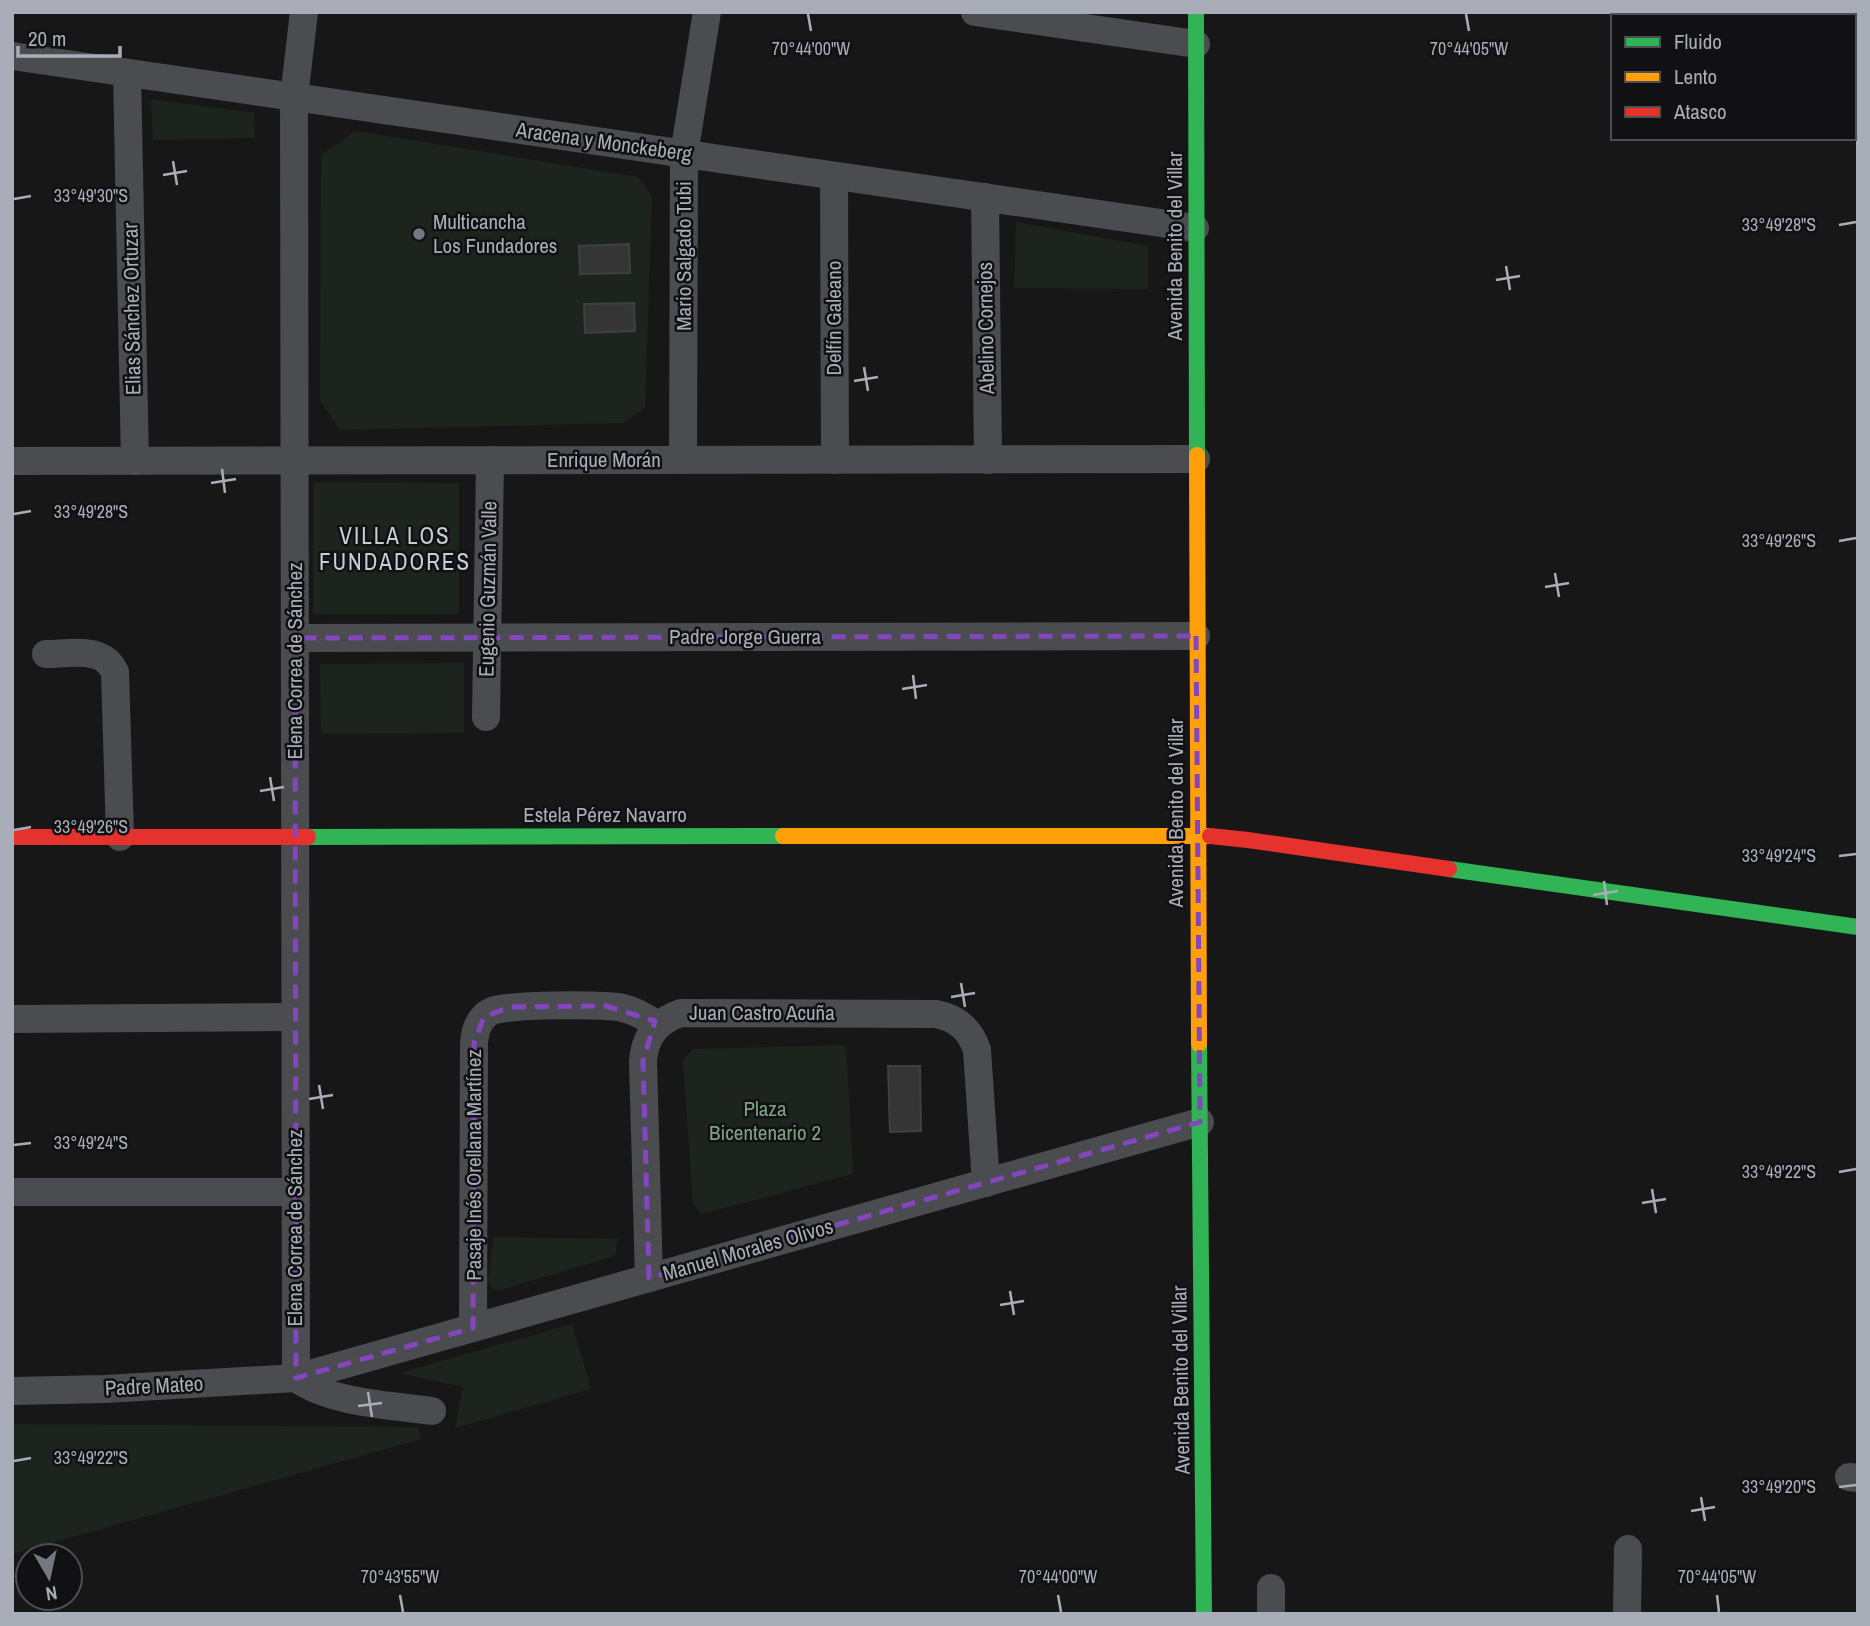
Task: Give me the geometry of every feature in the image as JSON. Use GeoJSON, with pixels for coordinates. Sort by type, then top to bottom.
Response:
{"type":"FeatureCollection","features":[{"type":"Feature","properties":{"kind":"street","name":"Elena Correa de Sánchez"},"geometry":{"type":"LineString","coordinates":[[296,1378],[294,97],[304,12]]}},
{"type":"Feature","properties":{"kind":"street","name":"Mario Salgado Tubi"},"geometry":{"type":"LineString","coordinates":[[682,460],[684,154],[707,12]]}},
{"type":"Feature","properties":{"kind":"street"},"geometry":{"type":"LineString","coordinates":[[975,12],[1196,44]]}},
{"type":"Feature","properties":{"kind":"street","name":"Avenida Benito del Villar"},"geometry":{"type":"LineString","coordinates":[[1196,12],[1197,835],[1205,1614]]}},
{"type":"Feature","properties":{"kind":"street","name":"Aracena y Monckeberg"},"geometry":{"type":"LineString","coordinates":[[12,56],[1195,228]]}},
{"type":"Feature","properties":{"kind":"street","name":"Elias Sánchez Ortuzar"},"geometry":{"type":"LineString","coordinates":[[127,73],[135,461]]}},
{"type":"Feature","properties":{"kind":"street","name":"Delfín Galeano"},"geometry":{"type":"LineString","coordinates":[[834,176],[835,460]]}},
{"type":"Feature","properties":{"kind":"street","name":"Abelino Cornejos"},"geometry":{"type":"LineString","coordinates":[[985,197],[988,460]]}},
{"type":"Feature","properties":{"kind":"street","name":"Enrique Morán"},"geometry":{"type":"LineString","coordinates":[[12,461],[1196,459]]}},
{"type":"Feature","properties":{"kind":"street","name":"Eugenio Guzmán Valle"},"geometry":{"type":"LineString","coordinates":[[486,718],[490,460]]}},
{"type":"Feature","properties":{"kind":"street","name":"Padre Jorge Guerra"},"geometry":{"type":"LineString","coordinates":[[295,638],[1196,636]]}},
{"type":"Feature","properties":{"kind":"street"},"geometry":{"type":"LineString","coordinates":[[46,654],[100,656],[115,672],[120,837]]}},
{"type":"Feature","properties":{"kind":"street","name":"Estela Pérez Navarro"},"geometry":{"type":"LineString","coordinates":[[12,837],[1197,835],[1858,927]]}},
{"type":"Feature","properties":{"kind":"street","name":"Pasaje Inés Orellana Martínez"},"geometry":{"type":"LineString","coordinates":[[473,1328],[474,1043],[478,1025],[491,1011],[510,1007],[606,1006],[633,1011],[657,1025]]}},
{"type":"Feature","properties":{"kind":"street","name":"Juan Castro Acuña"},"geometry":{"type":"LineString","coordinates":[[649,1278],[644,1047],[657,1025],[668,1017],[681,1013],[936,1014],[959,1022],[968,1031],[977,1050],[986,1183]]}},
{"type":"Feature","properties":{"kind":"street"},"geometry":{"type":"LineString","coordinates":[[12,1019],[295,1017]]}},
{"type":"Feature","properties":{"kind":"street","name":"Manuel Morales Olivos"},"geometry":{"type":"LineString","coordinates":[[296,1378],[1200,1122]]}},
{"type":"Feature","properties":{"kind":"street"},"geometry":{"type":"LineString","coordinates":[[12,1192],[295,1192]]}},
{"type":"Feature","properties":{"kind":"street"},"geometry":{"type":"LineString","coordinates":[[296,1378],[326,1394],[432,1411]]}},
{"type":"Feature","properties":{"kind":"street","name":"Padre Mateo"},"geometry":{"type":"LineString","coordinates":[[12,1391],[106,1389],[296,1378]]}},
{"type":"Feature","properties":{"kind":"street"},"geometry":{"type":"LineString","coordinates":[[1627,1614],[1628,1549]]}},
{"type":"Feature","properties":{"kind":"highlighted area"},"geometry":{"type":"Polygon","coordinates":[[[1196,636],[1200,1122],[649,1278],[643,1061],[655,1021],[606,1006],[510,1007],[484,1017],[474,1043],[473,1328],[296,1378],[295,638],[1196,636]]]}},
{"type":"Feature","properties":{"kind":"green space"},"geometry":{"type":"Polygon","coordinates":[[[151,99],[254,113],[255,138],[153,140],[151,99]]]}},
{"type":"Feature","properties":{"kind":"green space"},"geometry":{"type":"Polygon","coordinates":[[[356,131],[638,177],[652,195],[645,408],[623,423],[340,430],[320,400],[321,155],[356,131]]]}},
{"type":"Feature","properties":{"kind":"green space"},"geometry":{"type":"Polygon","coordinates":[[[1016,222],[1148,246],[1148,289],[1014,288],[1016,222]]]}},
{"type":"Feature","properties":{"kind":"green space"},"geometry":{"type":"Polygon","coordinates":[[[313,482],[459,483],[459,614],[313,614],[313,482]]]}},
{"type":"Feature","properties":{"kind":"green space"},"geometry":{"type":"Polygon","coordinates":[[[464,663],[464,733],[321,734],[320,664],[464,663]]]}},
{"type":"Feature","properties":{"kind":"green space","name":"Plaza Bicentenario 2"},"geometry":{"type":"Polygon","coordinates":[[[846,1045],[853,1174],[702,1214],[693,1204],[683,1060],[693,1049],[846,1045]]]}},
{"type":"Feature","properties":{"kind":"green space"},"geometry":{"type":"Polygon","coordinates":[[[493,1237],[618,1239],[615,1256],[496,1291],[488,1282],[493,1237]]]}},
{"type":"Feature","properties":{"kind":"green space"},"geometry":{"type":"Polygon","coordinates":[[[572,1324],[591,1389],[455,1428],[463,1387],[399,1373],[572,1324]]]}},
{"type":"Feature","properties":{"kind":"green space"},"geometry":{"type":"Polygon","coordinates":[[[12,1424],[418,1427],[421,1439],[55,1542],[14,1542],[12,1554],[12,1424]]]}},
{"type":"Feature","properties":{"kind":"building"},"geometry":{"type":"Polygon","coordinates":[[[629,244],[630,273],[580,274],[579,246],[629,244]]]}},
{"type":"Feature","properties":{"kind":"building"},"geometry":{"type":"Polygon","coordinates":[[[634,303],[635,331],[585,333],[584,304],[634,303]]]}},
{"type":"Feature","properties":{"kind":"building"},"geometry":{"type":"Polygon","coordinates":[[[888,1066],[920,1066],[921,1131],[890,1132],[888,1066]]]}},
{"type":"Feature","properties":{"kind":"traffic: fast"},"geometry":{"type":"LineString","coordinates":[[1196,12],[1197,455]]}},
{"type":"Feature","properties":{"kind":"traffic: fast"},"geometry":{"type":"LineString","coordinates":[[308,837],[783,836]]}},
{"type":"Feature","properties":{"kind":"traffic: fast"},"geometry":{"type":"LineString","coordinates":[[1449,869],[1858,927]]}},
{"type":"Feature","properties":{"kind":"traffic: fast"},"geometry":{"type":"LineString","coordinates":[[1199,1044],[1204,1614]]}},
{"type":"Feature","properties":{"kind":"traffic: slow"},"geometry":{"type":"LineString","coordinates":[[1197,455],[1199,1044]]}},
{"type":"Feature","properties":{"kind":"traffic: slow"},"geometry":{"type":"LineString","coordinates":[[783,836],[1210,836]]}},
{"type":"Feature","properties":{"kind":"traffic: jam"},"geometry":{"type":"LineString","coordinates":[[1210,836],[1449,869]]}},
{"type":"Feature","properties":{"kind":"traffic: jam"},"geometry":{"type":"LineString","coordinates":[[12,837],[308,837]]}},
{"type":"Feature","properties":{"kind":"place","name":"Multicancha Los Fundadores"},"geometry":{"type":"Point","coordinates":[419,234]}},
{"type":"Feature","properties":{"kind":"district","name":"VILLA LOS FUNDADORES"},"geometry":{"type":"Point","coordinates":[395,549]}}]}
